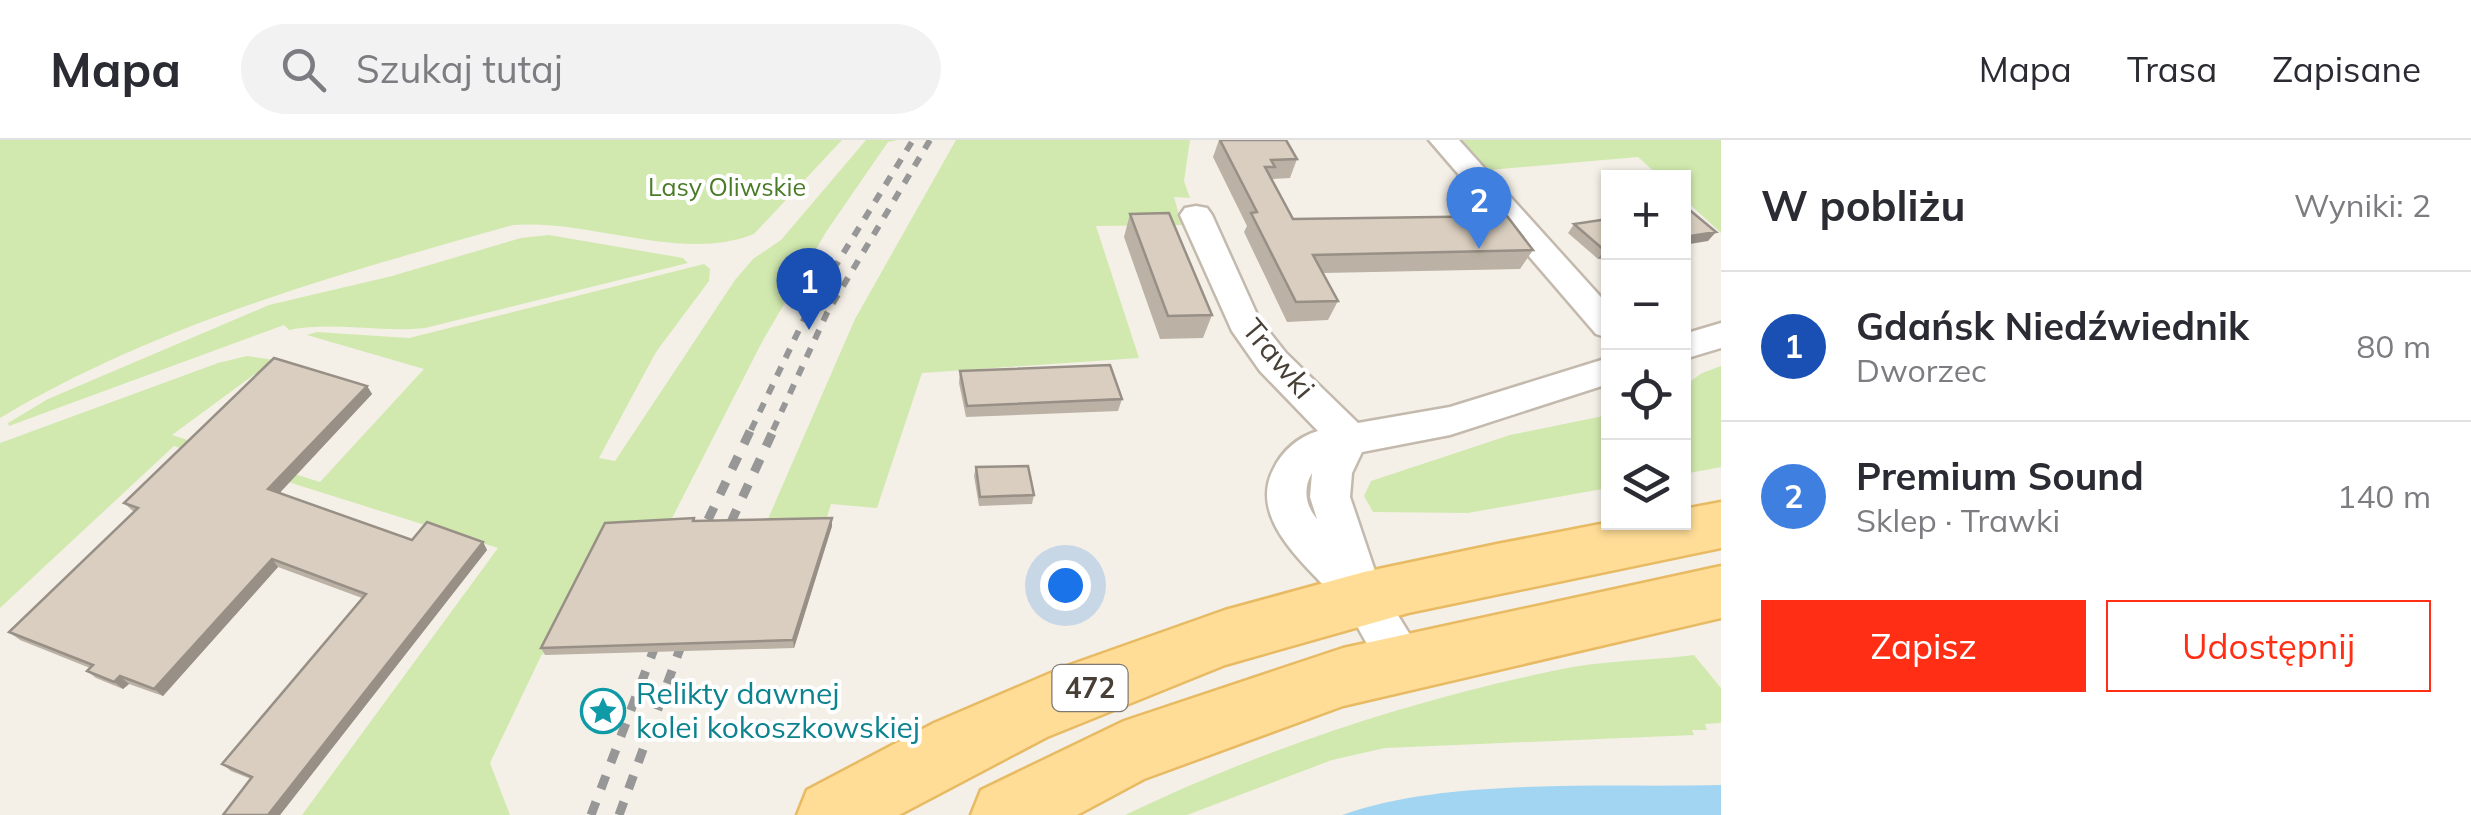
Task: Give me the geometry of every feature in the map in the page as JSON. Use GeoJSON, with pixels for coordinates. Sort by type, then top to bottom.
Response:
{"type":"FeatureCollection","features":[{"type":"Feature","properties":{"kind":"main road","name":"472"},"geometry":{"type":"LineString","coordinates":[[832,815],[910,768],[1044,706],[1209,643],[1364,598],[1721,525]]}},
{"type":"Feature","properties":{"kind":"main road","name":"472"},"geometry":{"type":"LineString","coordinates":[[1006,815],[1124,754],[1342,677],[1403,660],[1721,592]]}},
{"type":"Feature","properties":{"kind":"street"},"geometry":{"type":"LineString","coordinates":[[1443,140],[1601,318]]}},
{"type":"Feature","properties":{"kind":"street","name":"Trawki"},"geometry":{"type":"LineString","coordinates":[[1196,216],[1244,323],[1273,362],[1349,438]]}},
{"type":"Feature","properties":{"kind":"street"},"geometry":{"type":"LineString","coordinates":[[1691,345],[1721,335]]}},
{"type":"Feature","properties":{"kind":"street"},"geometry":{"type":"LineString","coordinates":[[1403,660],[1364,598],[1330,496],[1332,472],[1349,438],[1450,421],[1601,374]]}},
{"type":"Feature","properties":{"kind":"green space","name":"Lasy Oliwskie"},"geometry":{"type":"Polygon","coordinates":[[[0,140],[842,140],[754,234],[726,242],[697,244],[574,228],[513,225],[315,283],[186,328],[60,384],[0,418],[0,140]]]}},
{"type":"Feature","properties":{"kind":"green space"},"geometry":{"type":"Polygon","coordinates":[[[866,140],[898,140],[888,142],[826,232],[762,342],[667,528],[541,656],[490,763],[510,815],[302,815],[498,548],[174,446],[0,608],[0,443],[218,363],[247,356],[274,360],[172,435],[320,482],[424,369],[307,335],[317,332],[409,338],[704,264],[710,269],[709,281],[656,352],[599,458],[615,461],[735,280],[753,259],[781,240],[866,140]]]}},
{"type":"Feature","properties":{"kind":"green space"},"geometry":{"type":"Polygon","coordinates":[[[956,140],[1190,140],[1184,181],[1190,198],[1174,197],[1182,225],[1096,226],[1139,358],[922,373],[877,508],[831,504],[827,517],[808,527],[764,528],[855,319],[956,140]]]}},
{"type":"Feature","properties":{"kind":"green space"},"geometry":{"type":"Polygon","coordinates":[[[1462,140],[1721,140],[1721,233],[1691,205],[1691,170],[1652,170],[1638,157],[1489,170],[1462,140]]]}},
{"type":"Feature","properties":{"kind":"green space"},"geometry":{"type":"Polygon","coordinates":[[[549,235],[683,258],[688,263],[425,328],[289,330],[284,325],[9,426],[8,423],[48,399],[269,305],[392,276],[521,238],[549,235]]]}},
{"type":"Feature","properties":{"kind":"green space"},"geometry":{"type":"Polygon","coordinates":[[[1721,366],[1721,467],[1691,473],[1691,381],[1721,366]]]}},
{"type":"Feature","properties":{"kind":"green space"},"geometry":{"type":"Polygon","coordinates":[[[1601,416],[1601,489],[1468,513],[1373,512],[1364,496],[1371,481],[1510,435],[1601,416]]]}},
{"type":"Feature","properties":{"kind":"green space"},"geometry":{"type":"Polygon","coordinates":[[[1694,655],[1721,688],[1721,723],[1705,724],[1707,730],[1692,730],[1694,735],[1385,748],[1332,760],[1187,815],[1125,815],[1283,748],[1446,696],[1574,667],[1694,655]]]}},
{"type":"Feature","properties":{"kind":"water"},"geometry":{"type":"Polygon","coordinates":[[[1721,785],[1721,815],[1342,815],[1384,803],[1478,790],[1721,785]]]}},
{"type":"Feature","properties":{"kind":"building"},"geometry":{"type":"Polygon","coordinates":[[[1220,140],[1286,140],[1297,159],[1271,160],[1275,167],[1265,167],[1293,219],[1507,216],[1533,250],[1313,255],[1338,301],[1296,302],[1220,140]]]}},
{"type":"Feature","properties":{"kind":"building"},"geometry":{"type":"Polygon","coordinates":[[[1691,211],[1716,232],[1691,236],[1691,211]]]}},
{"type":"Feature","properties":{"kind":"building"},"geometry":{"type":"Polygon","coordinates":[[[1169,213],[1212,315],[1168,316],[1130,214],[1169,213]]]}},
{"type":"Feature","properties":{"kind":"building"},"geometry":{"type":"Polygon","coordinates":[[[1601,220],[1601,247],[1574,224],[1601,220]]]}},
{"type":"Feature","properties":{"kind":"building"},"geometry":{"type":"Polygon","coordinates":[[[274,358],[367,386],[268,489],[412,540],[427,522],[483,542],[268,815],[223,815],[252,777],[222,764],[366,594],[272,559],[154,689],[120,676],[114,682],[87,671],[93,665],[9,632],[138,508],[124,503],[274,358]]]}},
{"type":"Feature","properties":{"kind":"building"},"geometry":{"type":"Polygon","coordinates":[[[1110,365],[1122,399],[967,406],[960,371],[1110,365]]]}},
{"type":"Feature","properties":{"kind":"building"},"geometry":{"type":"Polygon","coordinates":[[[1028,466],[1034,495],[980,497],[976,467],[1028,466]]]}},
{"type":"Feature","properties":{"kind":"building"},"geometry":{"type":"Polygon","coordinates":[[[694,518],[693,521],[832,518],[793,640],[541,648],[605,523],[694,518]]]}},
{"type":"Feature","properties":{"kind":"railway"},"geometry":{"type":"LineString","coordinates":[[751,430],[809,309],[913,140]]}},
{"type":"Feature","properties":{"kind":"railway"},"geometry":{"type":"LineString","coordinates":[[773,430],[827,313],[930,140]]}},
{"type":"Feature","properties":{"kind":"railway"},"geometry":{"type":"LineString","coordinates":[[696,545],[752,427]]}},
{"type":"Feature","properties":{"kind":"railway"},"geometry":{"type":"LineString","coordinates":[[719,548],[775,427]]}},
{"type":"Feature","properties":{"kind":"railway"},"geometry":{"type":"LineString","coordinates":[[619,815],[688,627]]}},
{"type":"Feature","properties":{"kind":"railway"},"geometry":{"type":"LineString","coordinates":[[591,815],[662,628]]}},
{"type":"Feature","properties":{"kind":"place","name":"Premium Sound"},"geometry":{"type":"Point","coordinates":[1479,249]}},
{"type":"Feature","properties":{"kind":"place","name":"Gdańsk Niedźwiednik"},"geometry":{"type":"Point","coordinates":[809,330]}},
{"type":"Feature","properties":{"kind":"place","name":"Relikty dawnej kolei kokoszkowskiej"},"geometry":{"type":"Point","coordinates":[603,711]}}]}
